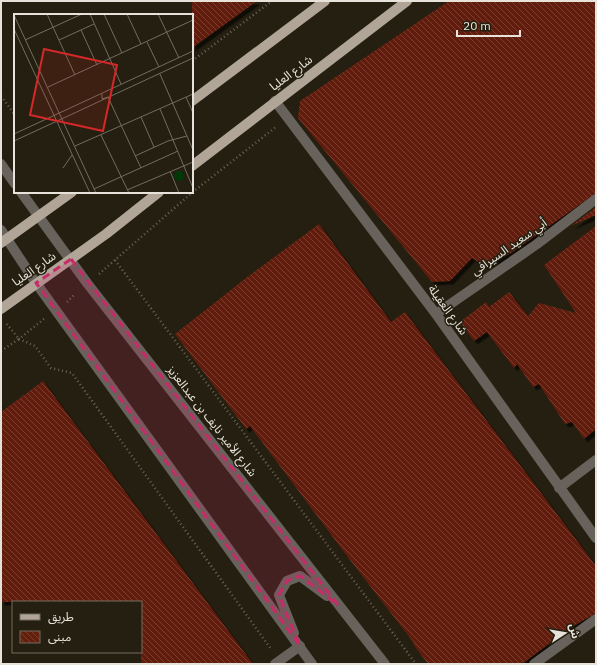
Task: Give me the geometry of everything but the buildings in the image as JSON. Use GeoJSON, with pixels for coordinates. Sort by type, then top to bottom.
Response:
{"type":"FeatureCollection","features":[{"type":"Feature","properties":{"kind":"main road"},"geometry":{"type":"LineString","coordinates":[[193,100],[325,1]]}},
{"type":"Feature","properties":{"kind":"main road","name":"شارع العليا"},"geometry":{"type":"LineString","coordinates":[[193,165],[407,1]]}},
{"type":"Feature","properties":{"kind":"main road"},"geometry":{"type":"LineString","coordinates":[[3,237],[38,216],[71,193]]}},
{"type":"Feature","properties":{"kind":"main road","name":"شارع العليا"},"geometry":{"type":"LineString","coordinates":[[1,309],[71,259],[158,193]]}},
{"type":"Feature","properties":{"kind":"street","name":"شارع العقيلة"},"geometry":{"type":"LineString","coordinates":[[275,101],[436,314],[596,538]]}},
{"type":"Feature","properties":{"kind":"street"},"geometry":{"type":"LineString","coordinates":[[1,164],[14,183]]}},
{"type":"Feature","properties":{"kind":"street","name":"شارع الأمير نايف بن عبدالعزيز"},"geometry":{"type":"LineString","coordinates":[[22,193],[87,283],[338,605],[386,664]]}},
{"type":"Feature","properties":{"kind":"street","name":"أبي سعيد السيرافي"},"geometry":{"type":"LineString","coordinates":[[436,314],[537,244],[596,199]]}},
{"type":"Feature","properties":{"kind":"street"},"geometry":{"type":"LineString","coordinates":[[3,237],[312,664]]}},
{"type":"Feature","properties":{"kind":"street"},"geometry":{"type":"LineString","coordinates":[[559,488],[596,460]]}},
{"type":"Feature","properties":{"kind":"street"},"geometry":{"type":"LineString","coordinates":[[300,646],[279,595],[287,581],[300,576],[338,605]]}},
{"type":"Feature","properties":{"kind":"street"},"geometry":{"type":"LineString","coordinates":[[534,664],[596,619]]}},
{"type":"Feature","properties":{"kind":"street"},"geometry":{"type":"LineString","coordinates":[[277,662],[300,646]]}},
{"type":"Feature","properties":{"kind":"path"},"geometry":{"type":"LineString","coordinates":[[193,60],[272,1]]}},
{"type":"Feature","properties":{"kind":"path"},"geometry":{"type":"LineString","coordinates":[[1,96],[14,114]]}},
{"type":"Feature","properties":{"kind":"path"},"geometry":{"type":"LineString","coordinates":[[193,192],[288,118]]}},
{"type":"Feature","properties":{"kind":"path"},"geometry":{"type":"LineString","coordinates":[[192,193],[115,260],[416,664]]}},
{"type":"Feature","properties":{"kind":"path"},"geometry":{"type":"LineString","coordinates":[[6,322],[19,339],[35,346],[51,368],[72,373],[277,662]]}},
{"type":"Feature","properties":{"kind":"path"},"geometry":{"type":"LineString","coordinates":[[1,351],[19,339]]}},
{"type":"Feature","properties":{"kind":"highlighted area"},"geometry":{"type":"Polygon","coordinates":[[[71,259],[338,605],[300,576],[287,581],[279,595],[300,646],[57,311],[36,283],[71,259]]]}}]}
